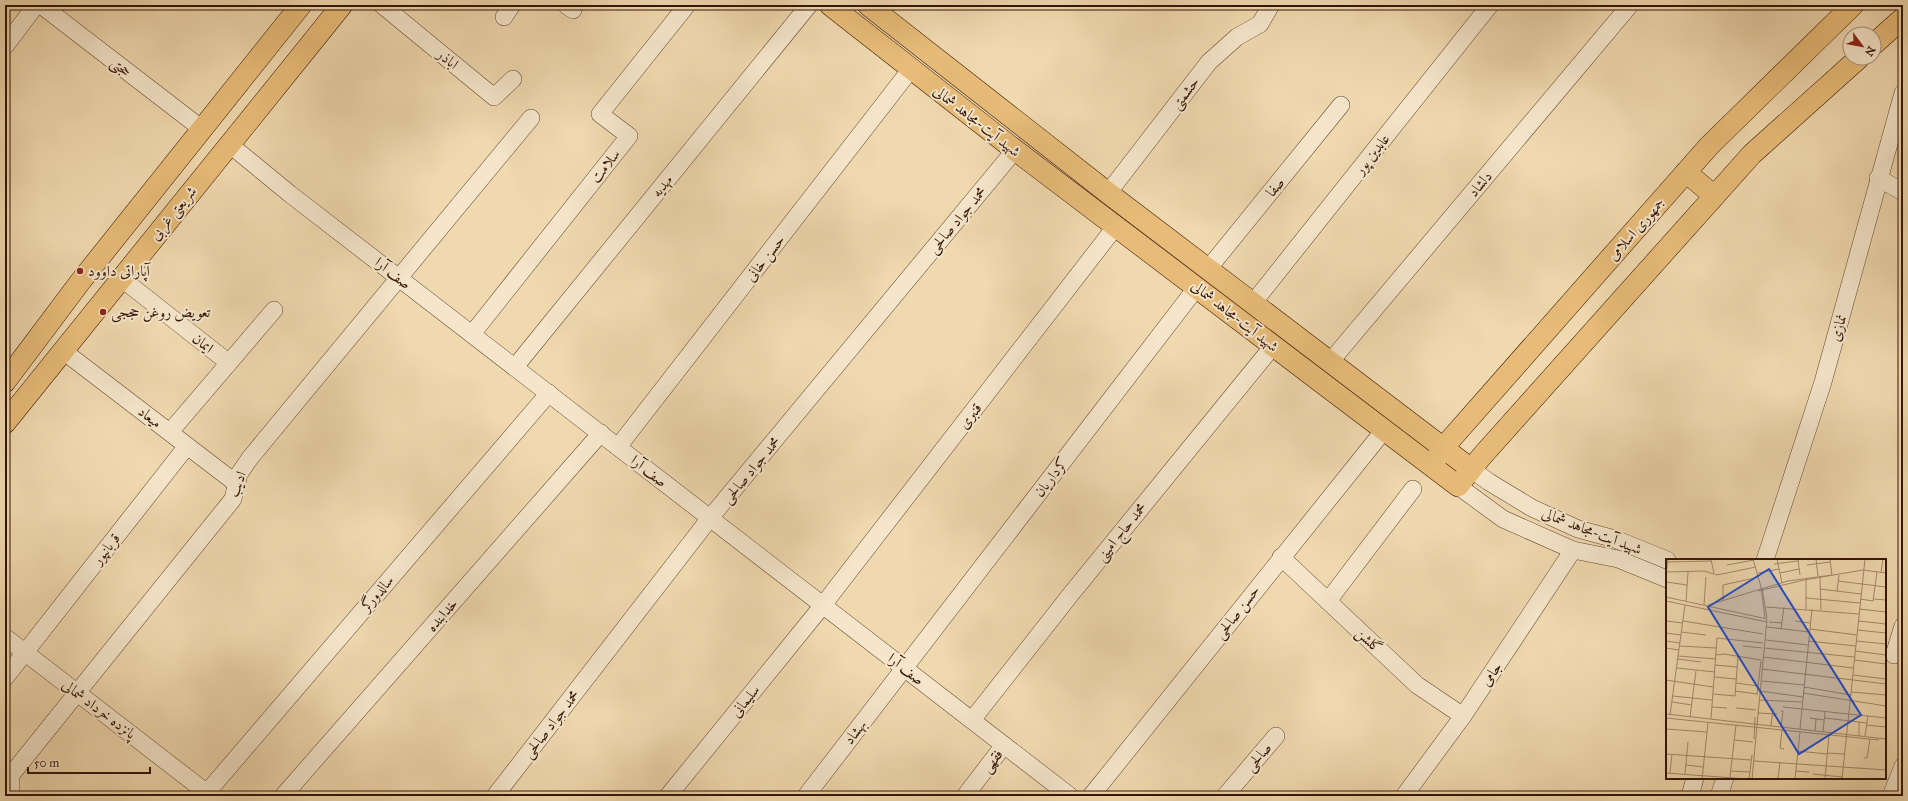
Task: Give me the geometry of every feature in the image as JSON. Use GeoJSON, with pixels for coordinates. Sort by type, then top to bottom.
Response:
{"type":"FeatureCollection","features":[{"type":"Feature","properties":{"kind":"main road","name":"شریعتی غربی"},"geometry":{"type":"LineString","coordinates":[[5,382],[80,282],[301,5]]}},
{"type":"Feature","properties":{"kind":"main road","name":"شریعتی غربی"},"geometry":{"type":"LineString","coordinates":[[5,423],[120,278],[342,5]]}},
{"type":"Feature","properties":{"kind":"main road","name":"شهید آیت-مجاهد شمالی"},"geometry":{"type":"LineString","coordinates":[[830,5],[1015,150],[1385,429],[1458,486]]}},
{"type":"Feature","properties":{"kind":"main road","name":"جمهوری اسلامی"},"geometry":{"type":"LineString","coordinates":[[1431,465],[1443,448],[1709,146],[1853,5]]}},
{"type":"Feature","properties":{"kind":"main road","name":"شهید آیت-مجاهد شمالی"},"geometry":{"type":"LineString","coordinates":[[879,8],[1108,193],[1471,469]]}},
{"type":"Feature","properties":{"kind":"main road"},"geometry":{"type":"LineString","coordinates":[[1882,37],[1903,18]]}},
{"type":"Feature","properties":{"kind":"main road"},"geometry":{"type":"LineString","coordinates":[[1458,486],[1471,469],[1752,154],[1850,66]]}},
{"type":"Feature","properties":{"kind":"main road"},"geometry":{"type":"LineString","coordinates":[[1686,172],[1714,196]]}},
{"type":"Feature","properties":{"kind":"street"},"geometry":{"type":"LineString","coordinates":[[5,46],[36,5]]}},
{"type":"Feature","properties":{"kind":"street","name":"حجتی"},"geometry":{"type":"LineString","coordinates":[[41,5],[202,129]]}},
{"type":"Feature","properties":{"kind":"street","name":"اباذر"},"geometry":{"type":"LineString","coordinates":[[382,5],[494,97],[513,79]]}},
{"type":"Feature","properties":{"kind":"street","name":"سلامت"},"geometry":{"type":"LineString","coordinates":[[472,334],[629,136],[600,114],[687,5]]}},
{"type":"Feature","properties":{"kind":"street","name":"مهدیه"},"geometry":{"type":"LineString","coordinates":[[515,367],[809,5]]}},
{"type":"Feature","properties":{"kind":"street","name":"حشمتی"},"geometry":{"type":"LineString","coordinates":[[1108,193],[1209,62],[1237,37],[1260,24],[1271,5]]}},
{"type":"Feature","properties":{"kind":"street","name":"عابدین پور"},"geometry":{"type":"LineString","coordinates":[[1253,304],[1490,5]]}},
{"type":"Feature","properties":{"kind":"street","name":"دلشاد"},"geometry":{"type":"LineString","coordinates":[[1330,362],[1630,5]]}},
{"type":"Feature","properties":{"kind":"street","name":"حسن خانی"},"geometry":{"type":"LineString","coordinates":[[618,447],[911,69]]}},
{"type":"Feature","properties":{"kind":"street","name":"نمازی"},"geometry":{"type":"LineString","coordinates":[[1764,559],[1823,382],[1878,178],[1903,93]]}},
{"type":"Feature","properties":{"kind":"street","name":"صفا"},"geometry":{"type":"LineString","coordinates":[[1208,270],[1341,105]]}},
{"type":"Feature","properties":{"kind":"street","name":"ادیب"},"geometry":{"type":"LineString","coordinates":[[11,796],[11,774],[233,499],[239,474],[250,458],[400,278],[465,196],[530,118]]}},
{"type":"Feature","properties":{"kind":"street","name":"صف آرا"},"geometry":{"type":"LineString","coordinates":[[229,144],[472,334],[1070,796]]}},
{"type":"Feature","properties":{"kind":"street","name":"محمد جواد صالحی"},"geometry":{"type":"LineString","coordinates":[[495,796],[710,518],[1015,150]]}},
{"type":"Feature","properties":{"kind":"street"},"geometry":{"type":"LineString","coordinates":[[1878,178],[1903,192]]}},
{"type":"Feature","properties":{"kind":"street","name":"قنبری"},"geometry":{"type":"LineString","coordinates":[[823,605],[1116,226]]}},
{"type":"Feature","properties":{"kind":"street","name":"ایمان"},"geometry":{"type":"LineString","coordinates":[[120,278],[229,363]]}},
{"type":"Feature","properties":{"kind":"street","name":"کرداریان"},"geometry":{"type":"LineString","coordinates":[[904,668],[1197,287]]}},
{"type":"Feature","properties":{"kind":"street"},"geometry":{"type":"LineString","coordinates":[[170,432],[274,310]]}},
{"type":"Feature","properties":{"kind":"street","name":"محمد حاج امینی"},"geometry":{"type":"LineString","coordinates":[[972,720],[1071,594],[1273,346]]}},
{"type":"Feature","properties":{"kind":"street","name":"میعاد"},"geometry":{"type":"LineString","coordinates":[[62,350],[237,484]]}},
{"type":"Feature","properties":{"kind":"street","name":"سالدورگر"},"geometry":{"type":"LineString","coordinates":[[207,795],[549,393]]}},
{"type":"Feature","properties":{"kind":"street","name":"حسن صالحی"},"geometry":{"type":"LineString","coordinates":[[1091,796],[1385,429]]}},
{"type":"Feature","properties":{"kind":"street","name":"خدابنده"},"geometry":{"type":"LineString","coordinates":[[283,796],[601,433]]}},
{"type":"Feature","properties":{"kind":"street","name":"قربانپور"},"geometry":{"type":"LineString","coordinates":[[5,678],[187,446]]}},
{"type":"Feature","properties":{"kind":"street","name":"شهید آیت-مجاهد شمالی"},"geometry":{"type":"LineString","coordinates":[[1471,469],[1489,482],[1538,511],[1578,529],[1615,538],[1666,560]]}},
{"type":"Feature","properties":{"kind":"street","name":"شهید آیت-مجاهد شمالی"},"geometry":{"type":"LineString","coordinates":[[1458,486],[1503,519],[1574,550],[1618,559],[1666,579]]}},
{"type":"Feature","properties":{"kind":"street"},"geometry":{"type":"LineString","coordinates":[[1328,601],[1413,489]]}},
{"type":"Feature","properties":{"kind":"street","name":"جامی"},"geometry":{"type":"LineString","coordinates":[[1404,796],[1463,716],[1574,550]]}},
{"type":"Feature","properties":{"kind":"street","name":"گلشن"},"geometry":{"type":"LineString","coordinates":[[1281,557],[1417,685],[1463,716]]}},
{"type":"Feature","properties":{"kind":"street","name":"سلیمانی"},"geometry":{"type":"LineString","coordinates":[[668,796],[823,605]]}},
{"type":"Feature","properties":{"kind":"street"},"geometry":{"type":"LineString","coordinates":[[1894,655],[1903,626]]}},
{"type":"Feature","properties":{"kind":"street","name":"پانزده خرداد شمالی"},"geometry":{"type":"LineString","coordinates":[[5,636],[207,795]]}},
{"type":"Feature","properties":{"kind":"street","name":"بهشاد"},"geometry":{"type":"LineString","coordinates":[[806,796],[904,668]]}},
{"type":"Feature","properties":{"kind":"street","name":"صالحی"},"geometry":{"type":"LineString","coordinates":[[1225,796],[1276,736]]}},
{"type":"Feature","properties":{"kind":"street","name":"فقهی"},"geometry":{"type":"LineString","coordinates":[[965,796],[1004,745]]}},
{"type":"Feature","properties":{"kind":"street"},"geometry":{"type":"LineString","coordinates":[[1891,796],[1903,766]]}},
{"type":"Feature","properties":{"kind":"street"},"geometry":{"type":"LineString","coordinates":[[1690,796],[1696,779]]}},
{"type":"Feature","properties":{"kind":"street"},"geometry":{"type":"LineString","coordinates":[[1719,796],[1725,779]]}},
{"type":"Feature","properties":{"kind":"place","name":"آپاراتی داوود"},"geometry":{"type":"Point","coordinates":[80,271]}},
{"type":"Feature","properties":{"kind":"place","name":"تعویض روغن حججی"},"geometry":{"type":"Point","coordinates":[103,312]}}]}
